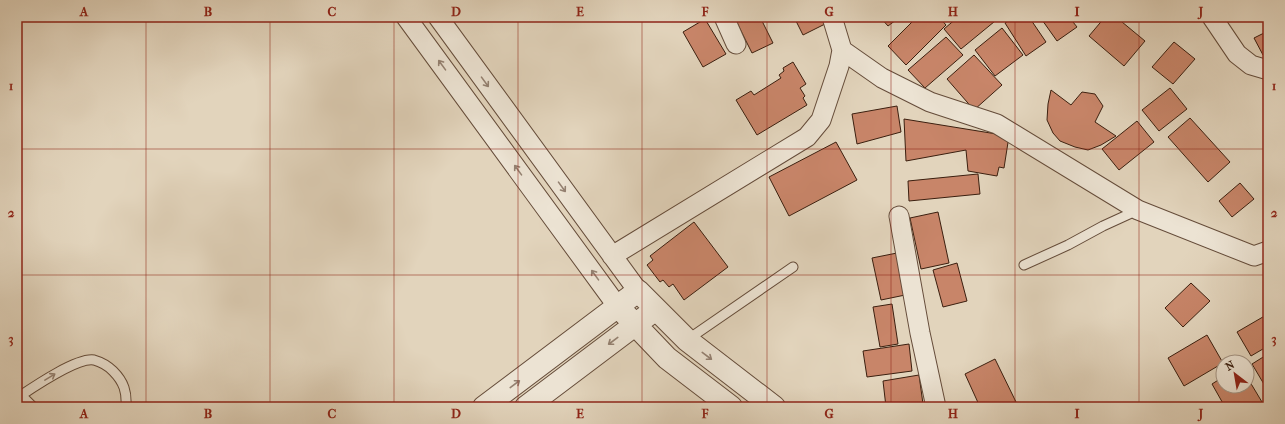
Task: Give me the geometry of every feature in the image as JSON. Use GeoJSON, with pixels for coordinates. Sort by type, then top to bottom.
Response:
{"type":"FeatureCollection","features":[{"type":"Feature","properties":{"kind":"street"},"geometry":{"type":"LineString","coordinates":[[406,17],[618,307],[667,358],[731,407]]}},
{"type":"Feature","properties":{"kind":"street"},"geometry":{"type":"LineString","coordinates":[[438,17],[638,291],[687,340],[774,407]]}},
{"type":"Feature","properties":{"kind":"street"},"geometry":{"type":"LineString","coordinates":[[724,17],[736,44]]}},
{"type":"Feature","properties":{"kind":"street"},"geometry":{"type":"LineString","coordinates":[[612,256],[806,137],[821,120],[839,66],[842,50],[832,17]]}},
{"type":"Feature","properties":{"kind":"street"},"geometry":{"type":"LineString","coordinates":[[1212,17],[1237,54],[1250,65],[1268,70]]}},
{"type":"Feature","properties":{"kind":"street"},"geometry":{"type":"LineString","coordinates":[[842,50],[882,78],[930,102],[997,124],[1138,210],[1254,256],[1268,252]]}},
{"type":"Feature","properties":{"kind":"street"},"geometry":{"type":"LineString","coordinates":[[899,216],[920,333],[936,407]]}},
{"type":"Feature","properties":{"kind":"street"},"geometry":{"type":"LineString","coordinates":[[484,407],[638,291]]}},
{"type":"Feature","properties":{"kind":"street"},"geometry":{"type":"LineString","coordinates":[[526,407],[656,309]]}},
{"type":"Feature","properties":{"kind":"lane"},"geometry":{"type":"LineString","coordinates":[[1024,265],[1138,210]]}},
{"type":"Feature","properties":{"kind":"lane"},"geometry":{"type":"LineString","coordinates":[[687,340],[793,267]]}},
{"type":"Feature","properties":{"kind":"lane"},"geometry":{"type":"LineString","coordinates":[[17,398],[78,363],[93,360],[109,366],[120,378],[127,394],[126,407]]}},
{"type":"Feature","properties":{"kind":"lane"},"geometry":{"type":"LineString","coordinates":[[17,398],[25,399],[33,407]]}},
{"type":"Feature","properties":{"kind":"building"},"geometry":{"type":"Polygon","coordinates":[[[734,17],[760,17],[773,43],[752,53],[734,17]]]}},
{"type":"Feature","properties":{"kind":"building"},"geometry":{"type":"Polygon","coordinates":[[[794,17],[821,17],[825,24],[803,35],[794,17]]]}},
{"type":"Feature","properties":{"kind":"building"},"geometry":{"type":"Polygon","coordinates":[[[880,17],[900,17],[888,26],[880,17]]]}},
{"type":"Feature","properties":{"kind":"building"},"geometry":{"type":"Polygon","coordinates":[[[917,17],[939,17],[946,25],[906,65],[888,46],[917,17]]]}},
{"type":"Feature","properties":{"kind":"building"},"geometry":{"type":"Polygon","coordinates":[[[958,17],[1000,17],[961,49],[944,29],[958,17]]]}},
{"type":"Feature","properties":{"kind":"building"},"geometry":{"type":"Polygon","coordinates":[[[1014,17],[1029,17],[1046,42],[1026,56],[1005,23],[1014,17]]]}},
{"type":"Feature","properties":{"kind":"building"},"geometry":{"type":"Polygon","coordinates":[[[1040,17],[1069,17],[1077,27],[1057,41],[1040,17]]]}},
{"type":"Feature","properties":{"kind":"building"},"geometry":{"type":"Polygon","coordinates":[[[1105,17],[1116,17],[1145,41],[1124,66],[1089,36],[1105,17]]]}},
{"type":"Feature","properties":{"kind":"building"},"geometry":{"type":"Polygon","coordinates":[[[705,19],[726,54],[703,67],[683,32],[705,19]]]}},
{"type":"Feature","properties":{"kind":"building"},"geometry":{"type":"Polygon","coordinates":[[[1002,28],[1023,55],[995,76],[975,50],[1002,28]]]}},
{"type":"Feature","properties":{"kind":"building"},"geometry":{"type":"Polygon","coordinates":[[[1268,31],[1268,53],[1263,55],[1254,38],[1268,31]]]}},
{"type":"Feature","properties":{"kind":"building"},"geometry":{"type":"Polygon","coordinates":[[[946,37],[963,55],[925,88],[908,70],[946,37]]]}},
{"type":"Feature","properties":{"kind":"building"},"geometry":{"type":"Polygon","coordinates":[[[1174,42],[1195,59],[1173,84],[1152,67],[1174,42]]]}},
{"type":"Feature","properties":{"kind":"building"},"geometry":{"type":"Polygon","coordinates":[[[974,55],[1002,85],[974,110],[947,79],[974,55]]]}},
{"type":"Feature","properties":{"kind":"building"},"geometry":{"type":"Polygon","coordinates":[[[793,62],[806,84],[800,88],[805,96],[803,98],[807,105],[757,135],[736,100],[751,91],[754,95],[781,78],[779,75],[784,71],[783,68],[793,62]]]}},
{"type":"Feature","properties":{"kind":"building"},"geometry":{"type":"Polygon","coordinates":[[[1170,88],[1187,109],[1159,131],[1142,110],[1170,88]]]}},
{"type":"Feature","properties":{"kind":"building"},"geometry":{"type":"Polygon","coordinates":[[[1051,90],[1071,105],[1082,92],[1095,94],[1103,106],[1095,122],[1116,136],[1101,145],[1088,150],[1060,141],[1053,133],[1047,120],[1051,90]]]}},
{"type":"Feature","properties":{"kind":"building"},"geometry":{"type":"Polygon","coordinates":[[[897,106],[901,132],[857,144],[852,114],[897,106]]]}},
{"type":"Feature","properties":{"kind":"building"},"geometry":{"type":"Polygon","coordinates":[[[1190,118],[1230,162],[1208,182],[1168,137],[1190,118]]]}},
{"type":"Feature","properties":{"kind":"building"},"geometry":{"type":"Polygon","coordinates":[[[904,119],[1009,136],[1004,168],[999,167],[997,176],[968,171],[966,150],[906,161],[904,119]]]}},
{"type":"Feature","properties":{"kind":"building"},"geometry":{"type":"Polygon","coordinates":[[[1137,121],[1154,142],[1119,170],[1102,149],[1137,121]]]}},
{"type":"Feature","properties":{"kind":"building"},"geometry":{"type":"Polygon","coordinates":[[[836,142],[857,180],[789,216],[769,177],[836,142]]]}},
{"type":"Feature","properties":{"kind":"building"},"geometry":{"type":"Polygon","coordinates":[[[978,174],[980,194],[909,201],[908,181],[978,174]]]}},
{"type":"Feature","properties":{"kind":"building"},"geometry":{"type":"Polygon","coordinates":[[[1240,183],[1254,199],[1232,217],[1219,201],[1240,183]]]}},
{"type":"Feature","properties":{"kind":"building"},"geometry":{"type":"Polygon","coordinates":[[[938,212],[949,263],[921,269],[910,218],[938,212]]]}},
{"type":"Feature","properties":{"kind":"building"},"geometry":{"type":"Polygon","coordinates":[[[694,222],[728,267],[684,300],[673,284],[669,287],[663,280],[660,282],[647,265],[653,260],[650,256],[694,222]]]}},
{"type":"Feature","properties":{"kind":"building"},"geometry":{"type":"Polygon","coordinates":[[[902,252],[910,294],[881,300],[872,258],[902,252]]]}},
{"type":"Feature","properties":{"kind":"building"},"geometry":{"type":"Polygon","coordinates":[[[957,263],[967,301],[943,307],[933,270],[957,263]]]}},
{"type":"Feature","properties":{"kind":"building"},"geometry":{"type":"Polygon","coordinates":[[[1191,283],[1210,301],[1183,327],[1165,308],[1191,283]]]}},
{"type":"Feature","properties":{"kind":"building"},"geometry":{"type":"Polygon","coordinates":[[[892,304],[898,344],[880,347],[873,307],[892,304]]]}},
{"type":"Feature","properties":{"kind":"building"},"geometry":{"type":"Polygon","coordinates":[[[1268,314],[1268,346],[1254,354],[1250,354],[1237,332],[1268,314]]]}},
{"type":"Feature","properties":{"kind":"building"},"geometry":{"type":"Polygon","coordinates":[[[1207,335],[1218,354],[1215,354],[1215,368],[1184,386],[1168,358],[1207,335]]]}},
{"type":"Feature","properties":{"kind":"building"},"geometry":{"type":"Polygon","coordinates":[[[909,344],[912,371],[867,377],[863,351],[909,344]]]}},
{"type":"Feature","properties":{"kind":"building"},"geometry":{"type":"Polygon","coordinates":[[[1268,354],[1268,391],[1255,369],[1255,362],[1268,354]]]}},
{"type":"Feature","properties":{"kind":"building"},"geometry":{"type":"Polygon","coordinates":[[[995,359],[1017,404],[1011,407],[980,407],[965,374],[995,359]]]}},
{"type":"Feature","properties":{"kind":"building"},"geometry":{"type":"Polygon","coordinates":[[[919,375],[923,404],[907,407],[886,407],[883,381],[919,375]]]}},
{"type":"Feature","properties":{"kind":"building"},"geometry":{"type":"Polygon","coordinates":[[[1215,382],[1215,389],[1212,384],[1215,382]]]}},
{"type":"Feature","properties":{"kind":"building"},"geometry":{"type":"Polygon","coordinates":[[[1255,390],[1265,407],[1225,407],[1218,394],[1255,394],[1255,390]]]}}]}
